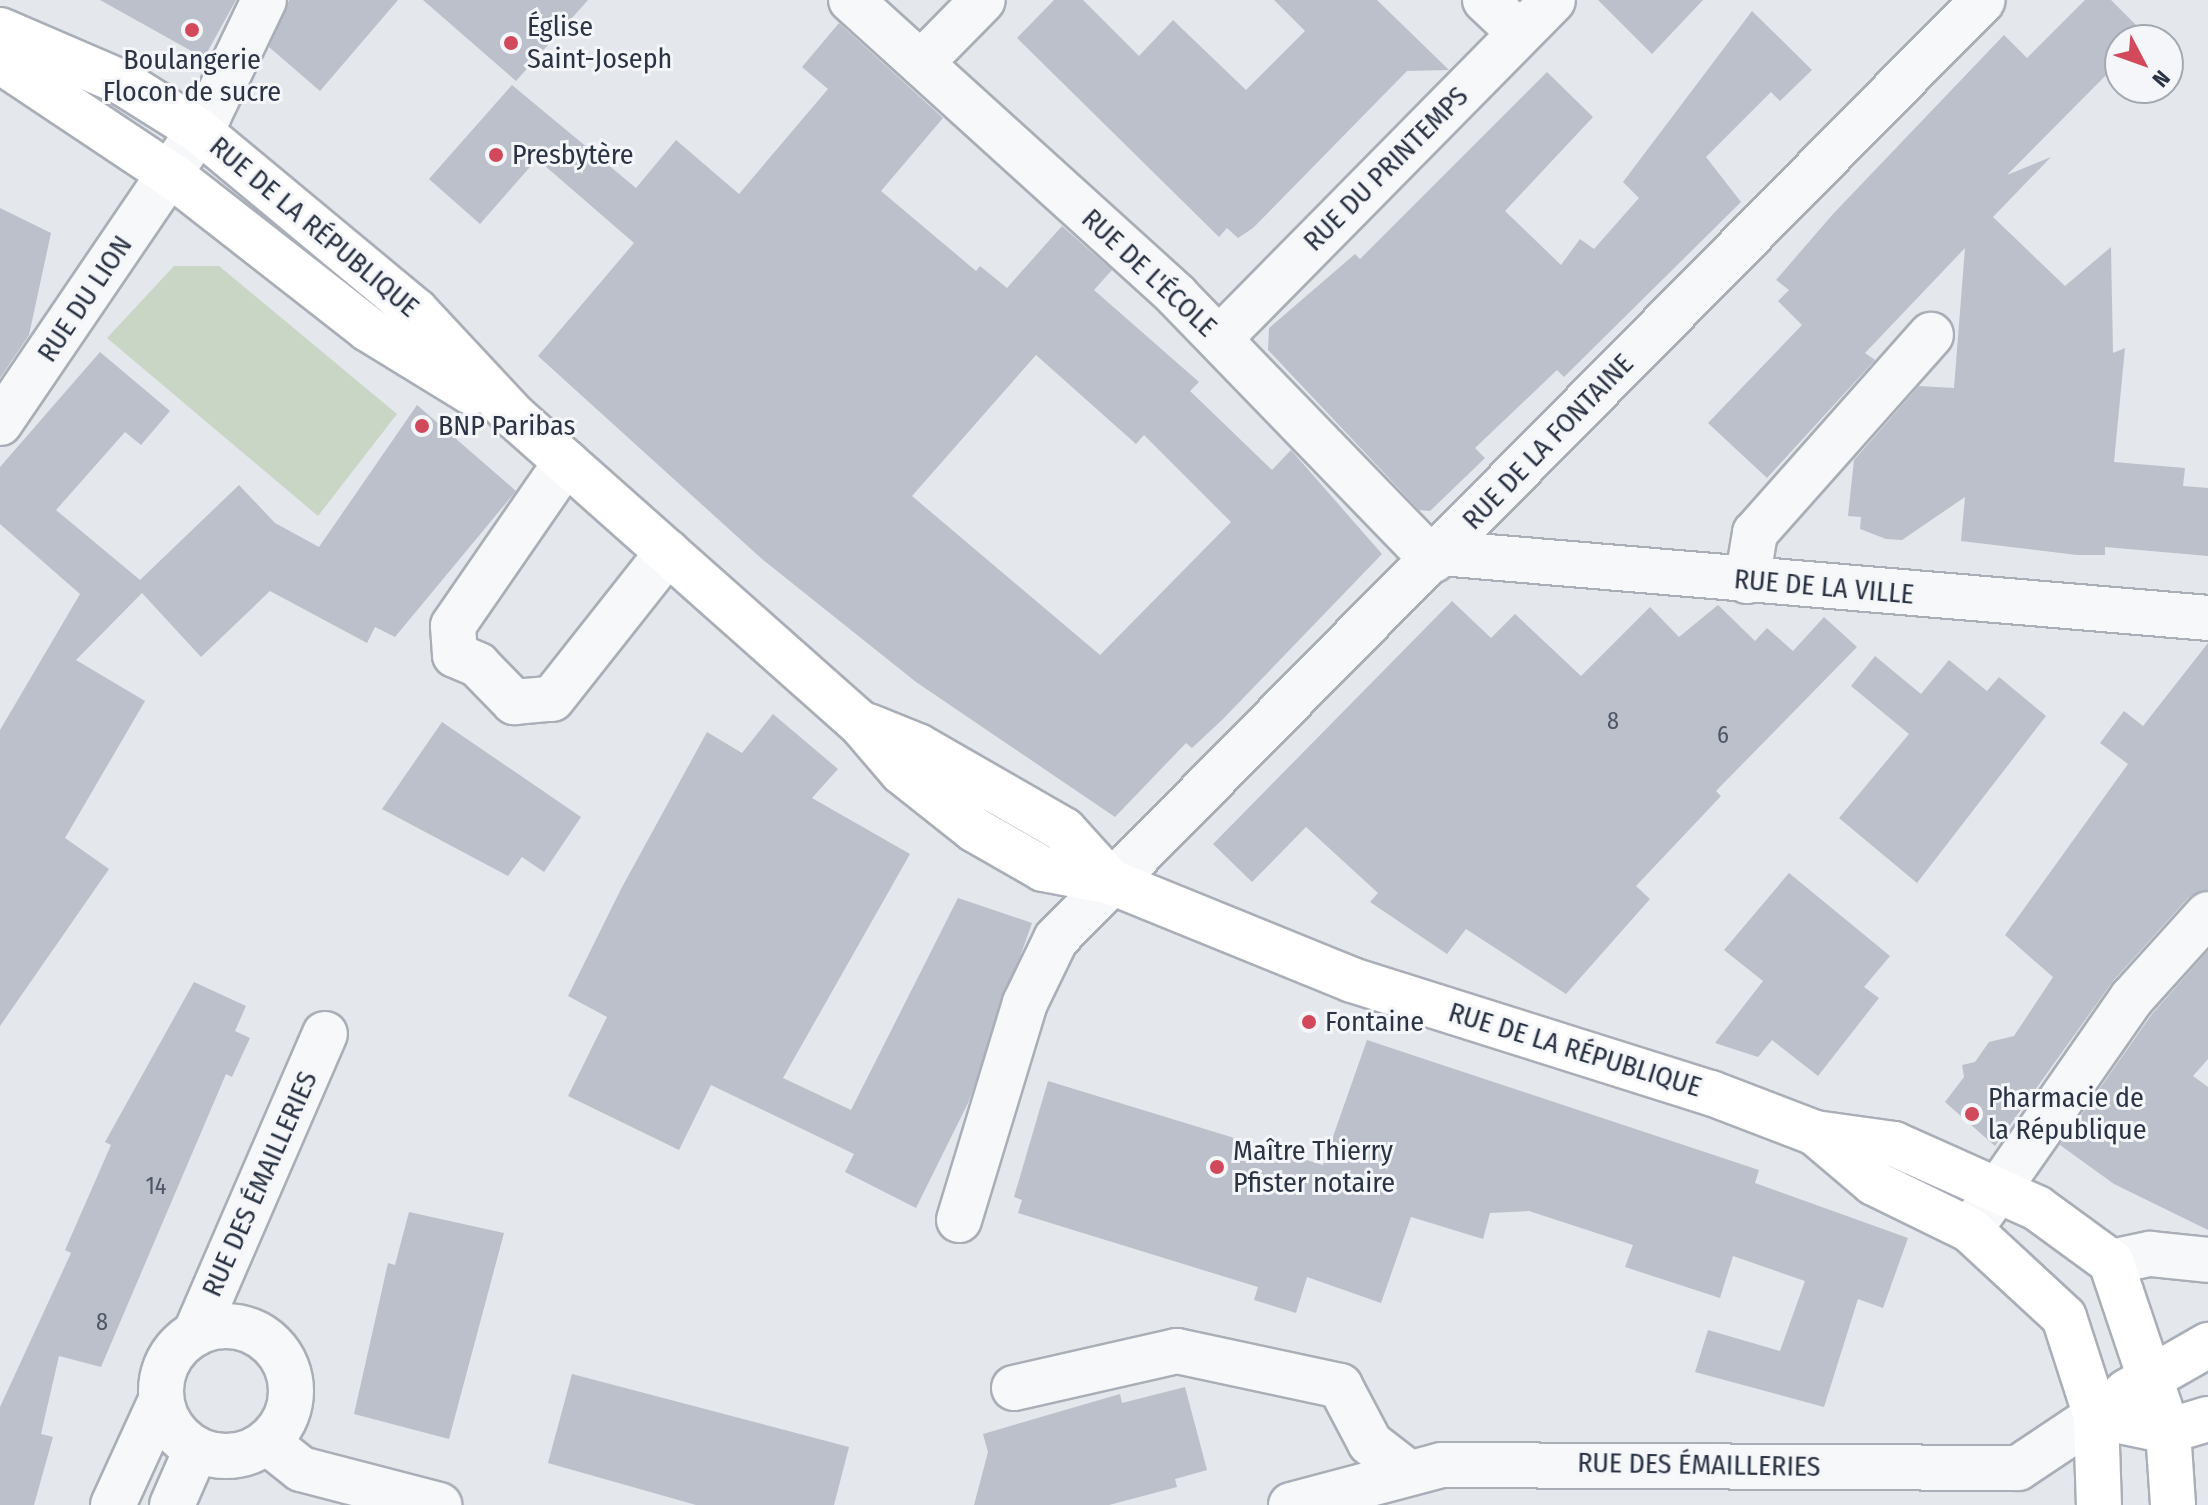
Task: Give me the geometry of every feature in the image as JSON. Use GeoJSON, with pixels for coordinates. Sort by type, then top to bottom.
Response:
{"type":"FeatureCollection","features":[{"type":"Feature","properties":{"kind":"main road","name":"RUE DE LA RÉPUBLIQUE"},"geometry":{"type":"LineString","coordinates":[[0,30],[123,83],[198,130],[416,311],[515,417],[859,722],[902,772],[975,830],[1043,869],[1111,882],[1313,966],[1711,1093],[1815,1133],[1894,1144],[2000,1186],[2111,1262]]}},
{"type":"Feature","properties":{"kind":"main road","name":"RUE DE LA RÉPUBLIQUE"},"geometry":{"type":"LineString","coordinates":[[0,61],[171,175],[368,329],[515,417]]}},
{"type":"Feature","properties":{"kind":"main road","name":"RUE DE LA RÉPUBLIQUE"},"geometry":{"type":"LineString","coordinates":[[1815,1133],[1874,1183],[1970,1230],[2064,1317],[2096,1416],[2099,1505]]}},
{"type":"Feature","properties":{"kind":"main road"},"geometry":{"type":"LineString","coordinates":[[2111,1262],[2150,1374],[2188,1425],[2173,1505]]}},
{"type":"Feature","properties":{"kind":"main road"},"geometry":{"type":"LineString","coordinates":[[2096,1416],[2150,1374],[2208,1345]]}},
{"type":"Feature","properties":{"kind":"main road"},"geometry":{"type":"LineString","coordinates":[[2096,1416],[2188,1425]]}},
{"type":"Feature","properties":{"kind":"street","name":"RUE DU LION"},"geometry":{"type":"LineString","coordinates":[[0,423],[171,175],[198,130],[264,0]]}},
{"type":"Feature","properties":{"kind":"street","name":"RUE DE L'ÉCOLE"},"geometry":{"type":"LineString","coordinates":[[851,0],[1220,338],[1437,556]]}},
{"type":"Feature","properties":{"kind":"street"},"geometry":{"type":"LineString","coordinates":[[921,63],[983,0]]}},
{"type":"Feature","properties":{"kind":"street"},"geometry":{"type":"LineString","coordinates":[[1485,0],[1520,33]]}},
{"type":"Feature","properties":{"kind":"street","name":"RUE DU PRINTEMPS"},"geometry":{"type":"LineString","coordinates":[[1220,338],[1553,0]]}},
{"type":"Feature","properties":{"kind":"street","name":"RUE DE LA FONTAINE"},"geometry":{"type":"LineString","coordinates":[[959,1220],[1035,979],[1056,939],[1983,0]]}},
{"type":"Feature","properties":{"kind":"street"},"geometry":{"type":"LineString","coordinates":[[1747,581],[1755,533],[1931,335]]}},
{"type":"Feature","properties":{"kind":"street"},"geometry":{"type":"LineString","coordinates":[[566,462],[453,626],[455,655],[478,665],[514,702],[552,699],[668,552]]}},
{"type":"Feature","properties":{"kind":"street","name":"RUE DE LA VILLE"},"geometry":{"type":"LineString","coordinates":[[1437,556],[2208,618]]}},
{"type":"Feature","properties":{"kind":"street"},"geometry":{"type":"LineString","coordinates":[[1970,1230],[2132,998],[2208,914]]}},
{"type":"Feature","properties":{"kind":"street","name":"RUE DES ÉMAILLERIES"},"geometry":{"type":"LineString","coordinates":[[113,1505],[161,1400],[167,1362],[195,1334],[325,1034]]}},
{"type":"Feature","properties":{"kind":"street"},"geometry":{"type":"LineString","coordinates":[[2111,1262],[2150,1254],[2208,1260]]}},
{"type":"Feature","properties":{"kind":"street","name":"RUE DES ÉMAILLERIES"},"geometry":{"type":"LineString","coordinates":[[195,1334],[236,1326],[279,1355],[289,1406],[267,1442]]}},
{"type":"Feature","properties":{"kind":"street"},"geometry":{"type":"LineString","coordinates":[[1014,1388],[1177,1351],[1280,1373],[1340,1386],[1370,1443],[1409,1473]]}},
{"type":"Feature","properties":{"kind":"street"},"geometry":{"type":"LineString","coordinates":[[161,1400],[173,1429],[196,1450],[233,1456],[267,1442],[301,1469],[439,1505]]}},
{"type":"Feature","properties":{"kind":"street","name":"RUE DES ÉMAILLERIES"},"geometry":{"type":"LineString","coordinates":[[1291,1505],[1441,1465],[1640,1462],[2018,1468],[2096,1416]]}},
{"type":"Feature","properties":{"kind":"street"},"geometry":{"type":"LineString","coordinates":[[172,1505],[196,1450]]}},
{"type":"Feature","properties":{"kind":"green space"},"geometry":{"type":"Polygon","coordinates":[[[174,266],[219,266],[397,414],[318,516],[107,338],[174,266]]]}},
{"type":"Feature","properties":{"kind":"building"},"geometry":{"type":"Polygon","coordinates":[[[100,0],[236,0],[204,58],[100,0]]]}},
{"type":"Feature","properties":{"kind":"building"},"geometry":{"type":"Polygon","coordinates":[[[289,0],[398,0],[320,91],[269,47],[289,0]]]}},
{"type":"Feature","properties":{"kind":"building","name":"Église Saint-Joseph"},"geometry":{"type":"Polygon","coordinates":[[[423,0],[588,0],[516,81],[423,0]]]}},
{"type":"Feature","properties":{"kind":"building"},"geometry":{"type":"Polygon","coordinates":[[[1054,0],[1083,0],[1139,56],[1173,20],[1246,90],[1305,31],[1274,0],[1377,0],[1449,70],[1407,71],[1253,228],[1238,238],[1227,228],[1219,237],[1017,38],[1054,0]]]}},
{"type":"Feature","properties":{"kind":"building"},"geometry":{"type":"Polygon","coordinates":[[[1598,0],[1703,0],[1652,54],[1598,0]]]}},
{"type":"Feature","properties":{"kind":"building"},"geometry":{"type":"Polygon","coordinates":[[[2085,0],[2111,0],[2135,24],[2104,24],[2104,77],[2007,175],[2051,157],[1993,217],[2065,286],[2111,247],[2113,353],[2125,348],[2114,462],[2185,468],[2183,486],[2208,488],[2208,556],[2105,547],[2105,555],[2077,555],[1961,541],[1965,497],[1902,540],[1886,539],[1860,529],[1861,517],[1848,516],[1854,460],[1919,386],[1954,388],[1965,248],[1865,353],[1875,360],[1767,478],[1708,423],[1802,325],[1778,301],[1789,290],[1776,280],[1833,214],[2004,35],[2027,58],[2085,0]]]}},
{"type":"Feature","properties":{"kind":"building"},"geometry":{"type":"Polygon","coordinates":[[[1752,11],[1812,70],[1780,101],[1771,92],[1706,157],[1741,202],[1564,377],[1557,370],[1475,448],[1485,458],[1430,511],[1419,510],[1268,350],[1269,328],[1355,254],[1360,259],[1547,72],[1593,117],[1505,211],[1561,265],[1580,239],[1594,249],[1639,198],[1623,182],[1752,11]]]}},
{"type":"Feature","properties":{"kind":"building"},"geometry":{"type":"Polygon","coordinates":[[[839,23],[943,118],[881,191],[976,271],[980,266],[1007,288],[1062,226],[1112,270],[1094,290],[1199,382],[1190,391],[1272,470],[1291,450],[1382,554],[1223,719],[1192,748],[1186,743],[1115,817],[916,682],[762,559],[538,356],[634,243],[537,159],[480,224],[429,179],[512,85],[636,188],[676,140],[739,194],[828,89],[802,67],[839,23]],[[1036,355],[912,496],[1100,655],[1231,522],[1144,435],[1136,444],[1036,355]]]}},
{"type":"Feature","properties":{"kind":"building"},"geometry":{"type":"Polygon","coordinates":[[[0,208],[51,233],[29,335],[0,378],[0,208]]]}},
{"type":"Feature","properties":{"kind":"building"},"geometry":{"type":"Polygon","coordinates":[[[100,352],[170,411],[141,445],[125,432],[56,510],[140,580],[239,485],[275,523],[319,547],[417,405],[516,491],[395,637],[375,627],[367,643],[270,591],[201,657],[142,593],[76,660],[145,701],[65,838],[109,869],[0,1026],[0,730],[80,594],[0,524],[0,467],[100,352]]]}},
{"type":"Feature","properties":{"kind":"building"},"geometry":{"type":"Polygon","coordinates":[[[1452,601],[1491,638],[1515,614],[1581,676],[1650,607],[1679,637],[1718,605],[1755,641],[1767,628],[1793,651],[1824,617],[1857,647],[1716,791],[1721,796],[1636,886],[1650,899],[1566,994],[1466,929],[1447,954],[1370,902],[1378,893],[1306,827],[1252,882],[1213,844],[1452,601]]]}},
{"type":"Feature","properties":{"kind":"building"},"geometry":{"type":"Polygon","coordinates":[[[2208,643],[2208,890],[2189,897],[2113,981],[1995,1146],[1945,1102],[1964,1077],[1962,1065],[1975,1062],[1989,1042],[2014,1036],[2053,977],[2005,935],[2128,764],[2100,743],[2124,711],[2143,726],[2208,643]]]}},
{"type":"Feature","properties":{"kind":"building"},"geometry":{"type":"Polygon","coordinates":[[[1875,656],[1921,694],[1949,660],[1987,691],[1999,677],[2046,716],[1917,883],[1839,818],[1909,734],[1851,686],[1875,656]]]}},
{"type":"Feature","properties":{"kind":"building"},"geometry":{"type":"Polygon","coordinates":[[[773,714],[838,769],[812,798],[910,854],[783,1078],[851,1110],[958,898],[1032,923],[969,1101],[916,1208],[845,1172],[854,1154],[711,1085],[679,1150],[568,1096],[607,1017],[568,996],[621,889],[707,732],[742,753],[773,714]]]}},
{"type":"Feature","properties":{"kind":"building"},"geometry":{"type":"Polygon","coordinates":[[[442,722],[581,817],[544,872],[522,857],[508,876],[382,809],[442,722]]]}},
{"type":"Feature","properties":{"kind":"building"},"geometry":{"type":"Polygon","coordinates":[[[1789,873],[1890,956],[1864,987],[1879,998],[1818,1076],[1772,1040],[1758,1057],[1715,1043],[1763,981],[1724,950],[1789,873]]]}},
{"type":"Feature","properties":{"kind":"building"},"geometry":{"type":"Polygon","coordinates":[[[2208,951],[2208,1059],[2193,1076],[2208,1087],[2208,1230],[2114,1184],[2060,1145],[2152,1014],[2208,951]]]}},
{"type":"Feature","properties":{"kind":"building"},"geometry":{"type":"Polygon","coordinates":[[[194,982],[246,1006],[235,1031],[250,1038],[232,1077],[226,1074],[101,1367],[59,1356],[41,1434],[53,1437],[34,1505],[0,1505],[0,1407],[71,1253],[65,1250],[111,1145],[105,1142],[194,982]]]}},
{"type":"Feature","properties":{"kind":"building"},"geometry":{"type":"Polygon","coordinates":[[[1367,1040],[1759,1170],[1755,1183],[1908,1238],[1883,1308],[1858,1299],[1824,1407],[1695,1372],[1708,1330],[1780,1351],[1805,1281],[1733,1256],[1720,1298],[1625,1267],[1633,1245],[1529,1211],[1490,1213],[1483,1239],[1411,1217],[1381,1303],[1307,1277],[1296,1313],[1254,1300],[1258,1287],[1018,1213],[1022,1200],[1014,1197],[1048,1081],[1323,1165],[1367,1040]]]}},
{"type":"Feature","properties":{"kind":"building"},"geometry":{"type":"Polygon","coordinates":[[[409,1212],[504,1233],[449,1439],[354,1414],[388,1263],[395,1265],[409,1212]]]}},
{"type":"Feature","properties":{"kind":"building"},"geometry":{"type":"Polygon","coordinates":[[[572,1374],[849,1447],[834,1505],[696,1505],[548,1463],[572,1374]]]}},
{"type":"Feature","properties":{"kind":"building"},"geometry":{"type":"Polygon","coordinates":[[[1185,1387],[1207,1470],[1175,1479],[1177,1487],[1109,1505],[974,1505],[988,1452],[983,1434],[1120,1394],[1122,1403],[1185,1387]]]}},
{"type":"Feature","properties":{"kind":"place","name":"Boulangerie Flocon de sucre"},"geometry":{"type":"Point","coordinates":[192,30]}},
{"type":"Feature","properties":{"kind":"place","name":"Église Saint-Joseph"},"geometry":{"type":"Point","coordinates":[511,43]}},
{"type":"Feature","properties":{"kind":"place","name":"Presbytère"},"geometry":{"type":"Point","coordinates":[496,155]}},
{"type":"Feature","properties":{"kind":"place","name":"BNP Paribas"},"geometry":{"type":"Point","coordinates":[422,426]}},
{"type":"Feature","properties":{"kind":"place","name":"Fontaine"},"geometry":{"type":"Point","coordinates":[1309,1022]}},
{"type":"Feature","properties":{"kind":"place","name":"Pharmacie de la République"},"geometry":{"type":"Point","coordinates":[1972,1114]}},
{"type":"Feature","properties":{"kind":"place","name":"Maître Thierry Pfister notaire"},"geometry":{"type":"Point","coordinates":[1217,1167]}}]}
